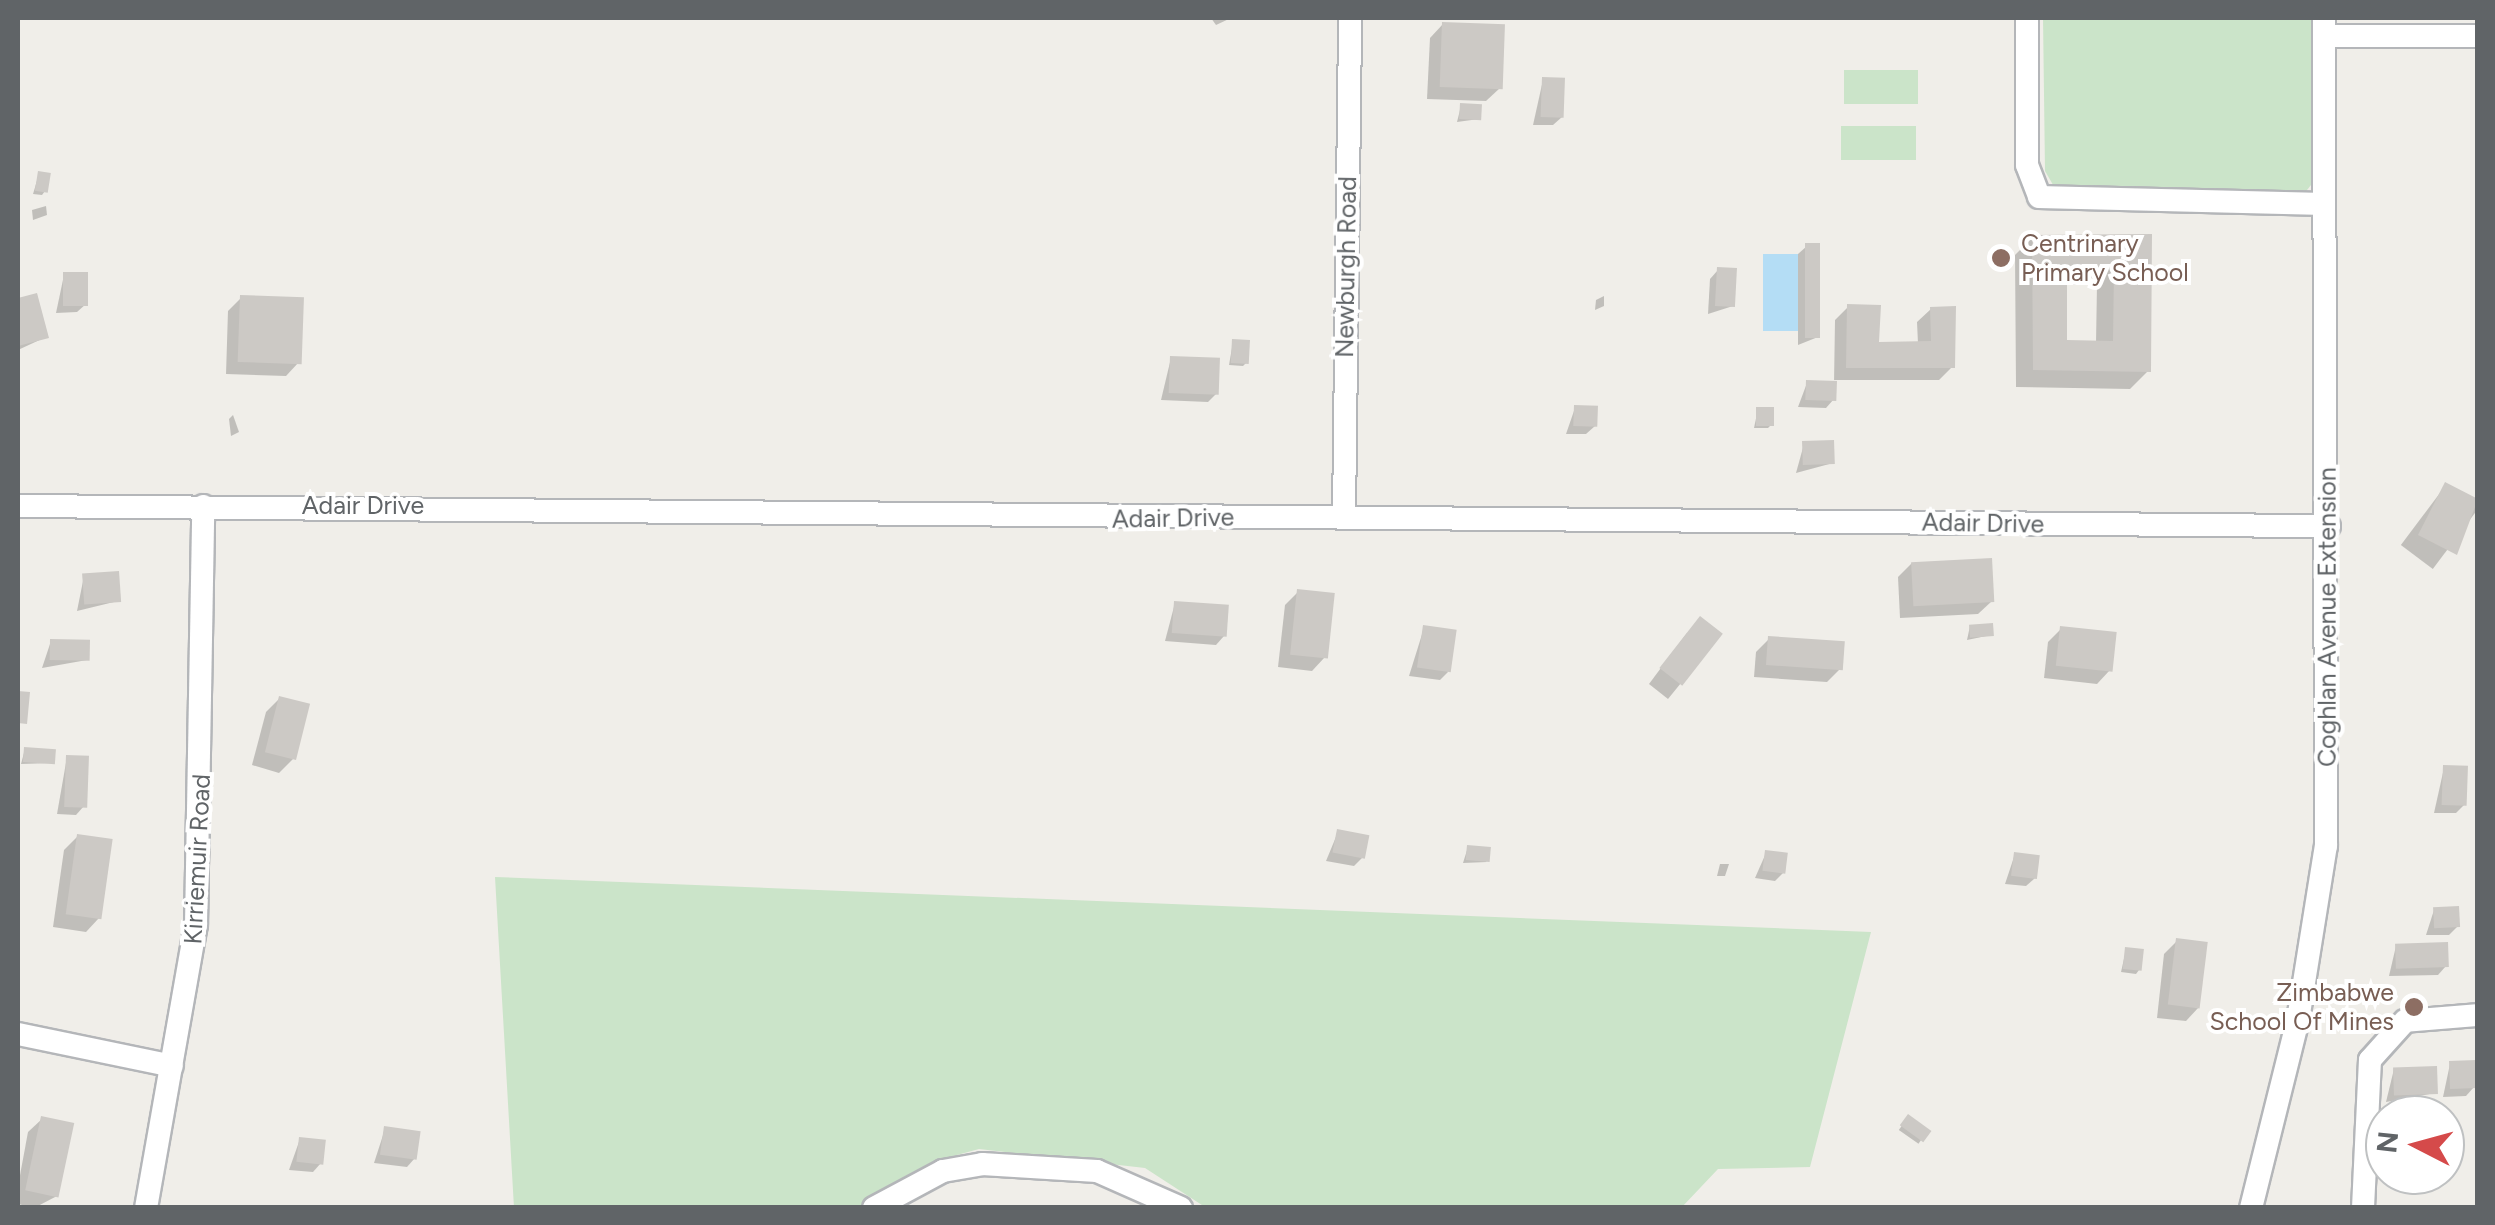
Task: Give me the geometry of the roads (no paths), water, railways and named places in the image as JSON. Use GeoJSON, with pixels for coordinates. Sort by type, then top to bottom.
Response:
{"type":"FeatureCollection","features":[{"type":"Feature","properties":{"kind":"street","name":"Newburgh Road"},"geometry":{"type":"LineString","coordinates":[[1344,517],[1350,18]]}},
{"type":"Feature","properties":{"kind":"street"},"geometry":{"type":"LineString","coordinates":[[2027,18],[2027,165],[2039,197],[2324,204]]}},
{"type":"Feature","properties":{"kind":"street"},"geometry":{"type":"LineString","coordinates":[[2324,26],[2478,36]]}},
{"type":"Feature","properties":{"kind":"street","name":"Coghlan Avenue Extension"},"geometry":{"type":"LineString","coordinates":[[2250,1208],[2298,1020],[2326,846],[2329,526],[2324,26]]}},
{"type":"Feature","properties":{"kind":"street","name":"Adair Drive"},"geometry":{"type":"LineString","coordinates":[[18,506],[2329,526]]}},
{"type":"Feature","properties":{"kind":"street","name":"Kirriemuir Road"},"geometry":{"type":"LineString","coordinates":[[146,1208],[196,925],[203,506]]}},
{"type":"Feature","properties":{"kind":"street"},"geometry":{"type":"LineString","coordinates":[[2363,1208],[2364,1078],[2378,1046],[2405,1021],[2478,1015]]}},
{"type":"Feature","properties":{"kind":"street"},"geometry":{"type":"LineString","coordinates":[[18,1034],[172,1066]]}},
{"type":"Feature","properties":{"kind":"street"},"geometry":{"type":"LineString","coordinates":[[874,1208],[942,1172],[1000,1164],[1097,1171],[1182,1208]]}},
{"type":"Feature","properties":{"kind":"water"},"geometry":{"type":"Polygon","coordinates":[[[1763,254],[1798,254],[1798,331],[1763,331],[1763,254]]]}},
{"type":"Feature","properties":{"kind":"place","name":"Centrinary Primary School"},"geometry":{"type":"Point","coordinates":[2001,258]}},
{"type":"Feature","properties":{"kind":"place","name":"Zimbabwe School Of Mines"},"geometry":{"type":"Point","coordinates":[2414,1007]}}]}
